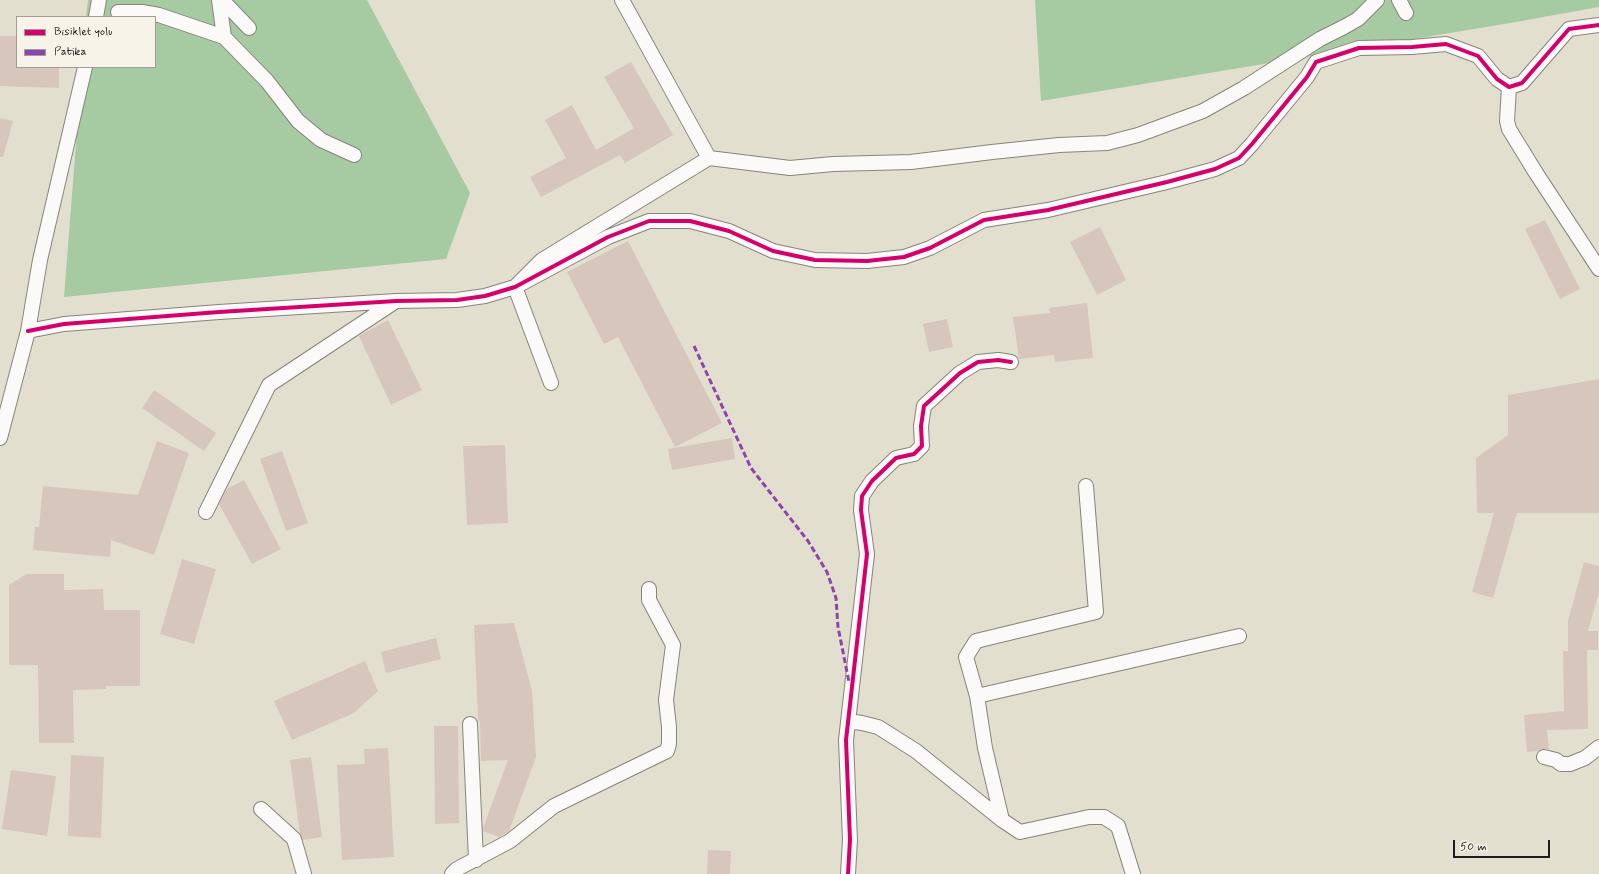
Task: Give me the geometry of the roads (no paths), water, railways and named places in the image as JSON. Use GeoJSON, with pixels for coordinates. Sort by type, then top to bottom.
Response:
{"type":"FeatureCollection","features":[{"type":"Feature","properties":{"kind":"street"},"geometry":{"type":"LineString","coordinates":[[96,16],[99,0]]}},
{"type":"Feature","properties":{"kind":"street"},"geometry":{"type":"LineString","coordinates":[[219,0],[224,36]]}},
{"type":"Feature","properties":{"kind":"street"},"geometry":{"type":"LineString","coordinates":[[222,0],[249,28]]}},
{"type":"Feature","properties":{"kind":"street"},"geometry":{"type":"LineString","coordinates":[[622,0],[709,158]]}},
{"type":"Feature","properties":{"kind":"street"},"geometry":{"type":"LineString","coordinates":[[515,287],[542,260],[709,158],[790,168],[833,164],[911,162],[992,152],[1107,143],[1164,126],[1202,111],[1244,88],[1320,39],[1344,27],[1358,18],[1377,0]]}},
{"type":"Feature","properties":{"kind":"street"},"geometry":{"type":"LineString","coordinates":[[1399,0],[1406,13]]}},
{"type":"Feature","properties":{"kind":"street"},"geometry":{"type":"LineString","coordinates":[[118,12],[142,12],[159,15],[224,36],[267,81],[298,120],[321,140],[354,155]]}},
{"type":"Feature","properties":{"kind":"street"},"geometry":{"type":"LineString","coordinates":[[28,331],[80,323],[219,312],[396,301],[456,300],[485,296],[515,287],[608,237],[649,221],[690,221],[728,231],[773,251],[815,260],[867,261],[904,257],[930,248],[984,220],[1048,210],[1167,182],[1215,168],[1239,158],[1295,93],[1307,78],[1316,62],[1359,48],[1412,47],[1446,44],[1478,56],[1497,79],[1510,87],[1522,84],[1569,29],[1599,25]]}},
{"type":"Feature","properties":{"kind":"street"},"geometry":{"type":"LineString","coordinates":[[0,438],[28,331],[40,260],[85,68]]}},
{"type":"Feature","properties":{"kind":"street"},"geometry":{"type":"LineString","coordinates":[[1510,87],[1507,121],[1509,129],[1599,269]]}},
{"type":"Feature","properties":{"kind":"street"},"geometry":{"type":"LineString","coordinates":[[515,287],[551,383]]}},
{"type":"Feature","properties":{"kind":"street"},"geometry":{"type":"LineString","coordinates":[[206,512],[269,385],[396,301]]}},
{"type":"Feature","properties":{"kind":"street"},"geometry":{"type":"LineString","coordinates":[[848,874],[850,840],[846,740],[867,554],[861,510],[862,496],[872,481],[896,458],[914,454],[922,446],[921,426],[924,406],[960,373],[978,362],[998,360],[1011,362]]}},
{"type":"Feature","properties":{"kind":"street"},"geometry":{"type":"LineString","coordinates":[[1002,820],[985,748],[977,696],[966,657],[976,641],[1096,612],[1086,486]]}},
{"type":"Feature","properties":{"kind":"street"},"geometry":{"type":"LineString","coordinates":[[452,874],[457,869],[510,842],[554,806],[667,751],[669,744],[669,727],[666,700],[673,645],[649,600],[649,589]]}},
{"type":"Feature","properties":{"kind":"street"},"geometry":{"type":"LineString","coordinates":[[977,696],[1239,636]]}},
{"type":"Feature","properties":{"kind":"street"},"geometry":{"type":"LineString","coordinates":[[848,722],[862,723],[878,727],[916,752],[1002,820],[1020,832],[1090,818],[1104,817],[1118,826],[1132,874]]}},
{"type":"Feature","properties":{"kind":"street"},"geometry":{"type":"LineString","coordinates":[[470,724],[476,860]]}},
{"type":"Feature","properties":{"kind":"street"},"geometry":{"type":"LineString","coordinates":[[1544,757],[1556,760],[1561,764],[1570,764],[1585,758],[1599,747]]}},
{"type":"Feature","properties":{"kind":"street"},"geometry":{"type":"LineString","coordinates":[[261,809],[294,839],[304,874]]}}]}
